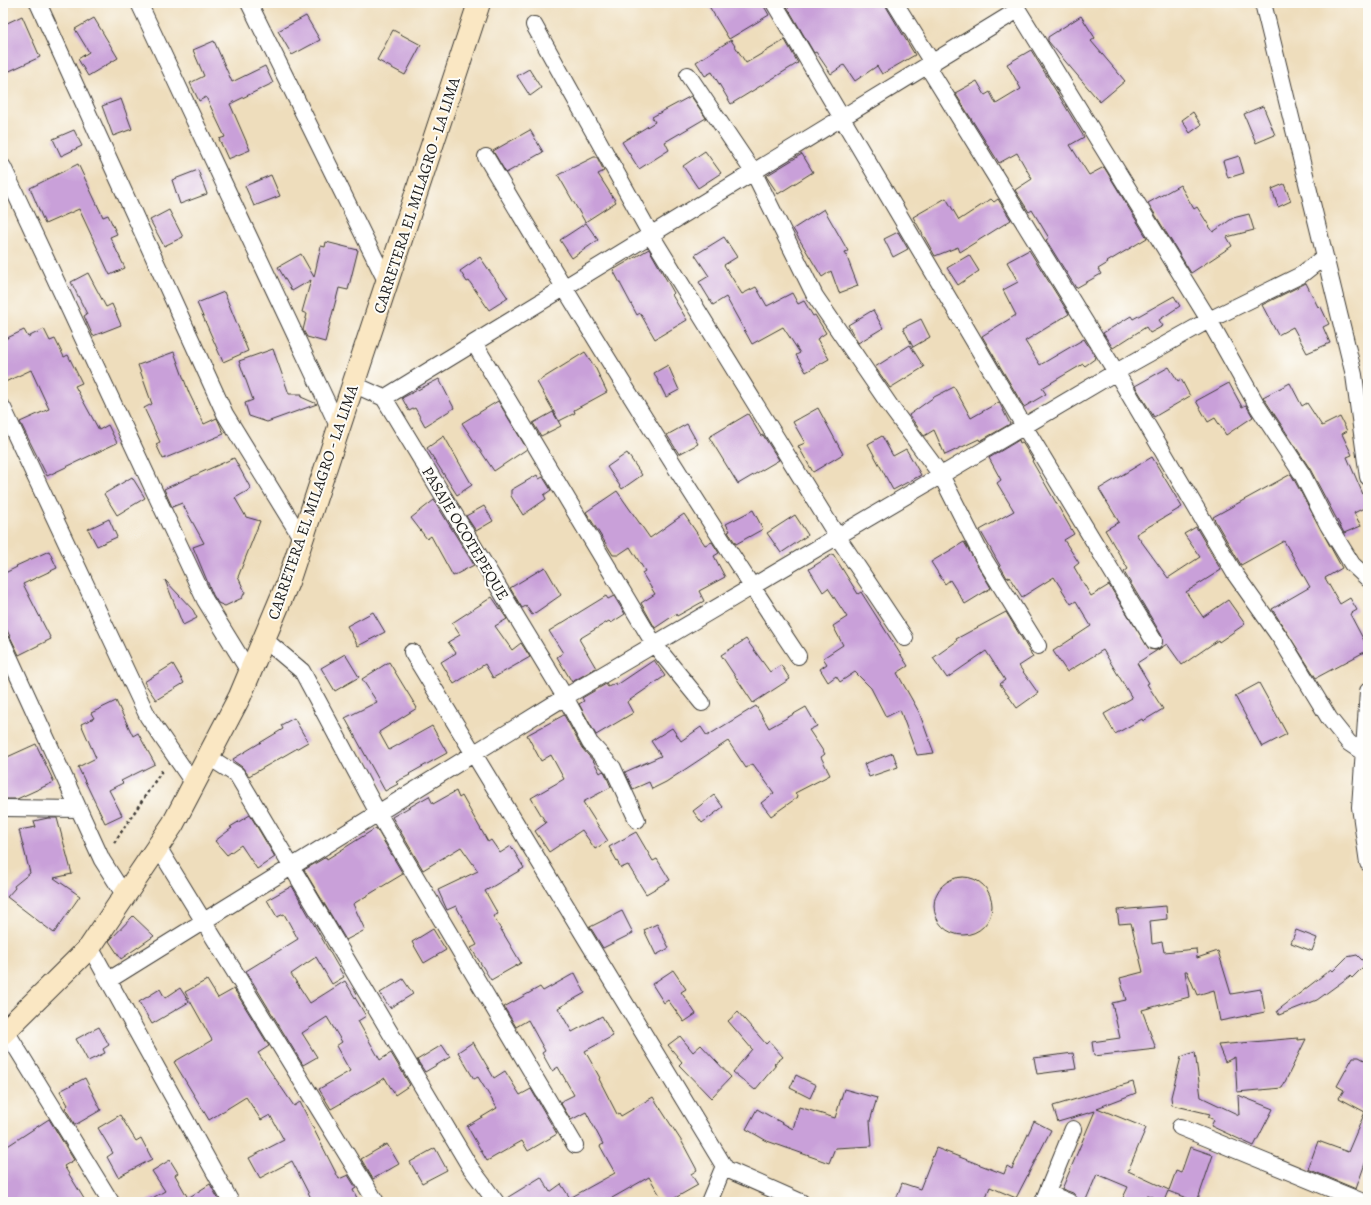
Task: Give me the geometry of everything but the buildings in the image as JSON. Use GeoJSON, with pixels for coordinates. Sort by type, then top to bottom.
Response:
{"type":"FeatureCollection","features":[{"type":"Feature","properties":{"kind":"main road","name":"CARRETERA EL MILAGRO - LA LIMA"},"geometry":{"type":"LineString","coordinates":[[5,1032],[90,947],[173,824],[240,696],[288,582],[479,3]]}},
{"type":"Feature","properties":{"kind":"street"},"geometry":{"type":"LineString","coordinates":[[38,3],[225,414],[302,539]]}},
{"type":"Feature","properties":{"kind":"street"},"geometry":{"type":"LineString","coordinates":[[140,3],[339,428]]}},
{"type":"Feature","properties":{"kind":"street"},"geometry":{"type":"LineString","coordinates":[[249,3],[387,283]]}},
{"type":"Feature","properties":{"kind":"street"},"geometry":{"type":"LineString","coordinates":[[774,3],[1024,426],[1154,641]]}},
{"type":"Feature","properties":{"kind":"street"},"geometry":{"type":"LineString","coordinates":[[895,3],[1235,574],[1281,640],[1329,718],[1349,743],[1364,753]]}},
{"type":"Feature","properties":{"kind":"street"},"geometry":{"type":"LineString","coordinates":[[1263,3],[1363,412],[1368,477]]}},
{"type":"Feature","properties":{"kind":"street"},"geometry":{"type":"LineString","coordinates":[[353,384],[384,398],[931,65],[1018,10],[1209,320],[1258,407],[1302,474],[1328,525],[1352,564],[1368,579]]}},
{"type":"Feature","properties":{"kind":"street"},"geometry":{"type":"LineString","coordinates":[[534,25],[651,235],[837,536],[905,638]]}},
{"type":"Feature","properties":{"kind":"street"},"geometry":{"type":"LineString","coordinates":[[688,76],[754,173],[815,296],[893,410],[941,475],[981,554],[1038,646]]}},
{"type":"Feature","properties":{"kind":"street"},"geometry":{"type":"LineString","coordinates":[[486,158],[563,288],[752,587],[798,656]]}},
{"type":"Feature","properties":{"kind":"street"},"geometry":{"type":"LineString","coordinates":[[3,167],[206,600],[250,673]]}},
{"type":"Feature","properties":{"kind":"street"},"geometry":{"type":"LineString","coordinates":[[109,980],[565,697],[654,644],[1116,372],[1209,320],[1301,275],[1325,256]]}},
{"type":"Feature","properties":{"kind":"street"},"geometry":{"type":"LineString","coordinates":[[474,343],[654,644],[702,702]]}},
{"type":"Feature","properties":{"kind":"street","name":"PASAJE OCOTEPEQUE"},"geometry":{"type":"LineString","coordinates":[[384,398],[565,697],[590,743],[613,768],[637,820]]}},
{"type":"Feature","properties":{"kind":"street"},"geometry":{"type":"LineString","coordinates":[[3,408],[148,718],[194,784]]}},
{"type":"Feature","properties":{"kind":"street"},"geometry":{"type":"LineString","coordinates":[[264,639],[302,671],[378,813],[574,1145]]}},
{"type":"Feature","properties":{"kind":"street"},"geometry":{"type":"LineString","coordinates":[[3,644],[102,860],[125,896]]}},
{"type":"Feature","properties":{"kind":"street"},"geometry":{"type":"LineString","coordinates":[[412,652],[724,1168],[801,1202]]}},
{"type":"Feature","properties":{"kind":"street"},"geometry":{"type":"LineString","coordinates":[[1368,692],[1360,807],[1368,863]]}},
{"type":"Feature","properties":{"kind":"street"},"geometry":{"type":"LineString","coordinates":[[209,756],[237,775],[470,1167],[496,1202]]}},
{"type":"Feature","properties":{"kind":"street"},"geometry":{"type":"LineString","coordinates":[[3,808],[79,809]]}},
{"type":"Feature","properties":{"kind":"street"},"geometry":{"type":"LineString","coordinates":[[158,846],[203,922],[376,1202]]}},
{"type":"Feature","properties":{"kind":"street"},"geometry":{"type":"LineString","coordinates":[[90,947],[231,1202]]}},
{"type":"Feature","properties":{"kind":"street"},"geometry":{"type":"LineString","coordinates":[[5,1032],[111,1202]]}},
{"type":"Feature","properties":{"kind":"street"},"geometry":{"type":"LineString","coordinates":[[1180,1128],[1364,1202],[1368,1196]]}},
{"type":"Feature","properties":{"kind":"street"},"geometry":{"type":"LineString","coordinates":[[1069,1202],[1045,1197],[1073,1129]]}},
{"type":"Feature","properties":{"kind":"street"},"geometry":{"type":"LineString","coordinates":[[709,1202],[724,1168]]}},
{"type":"Feature","properties":{"kind":"path"},"geometry":{"type":"LineString","coordinates":[[102,860],[173,753]]}}]}
